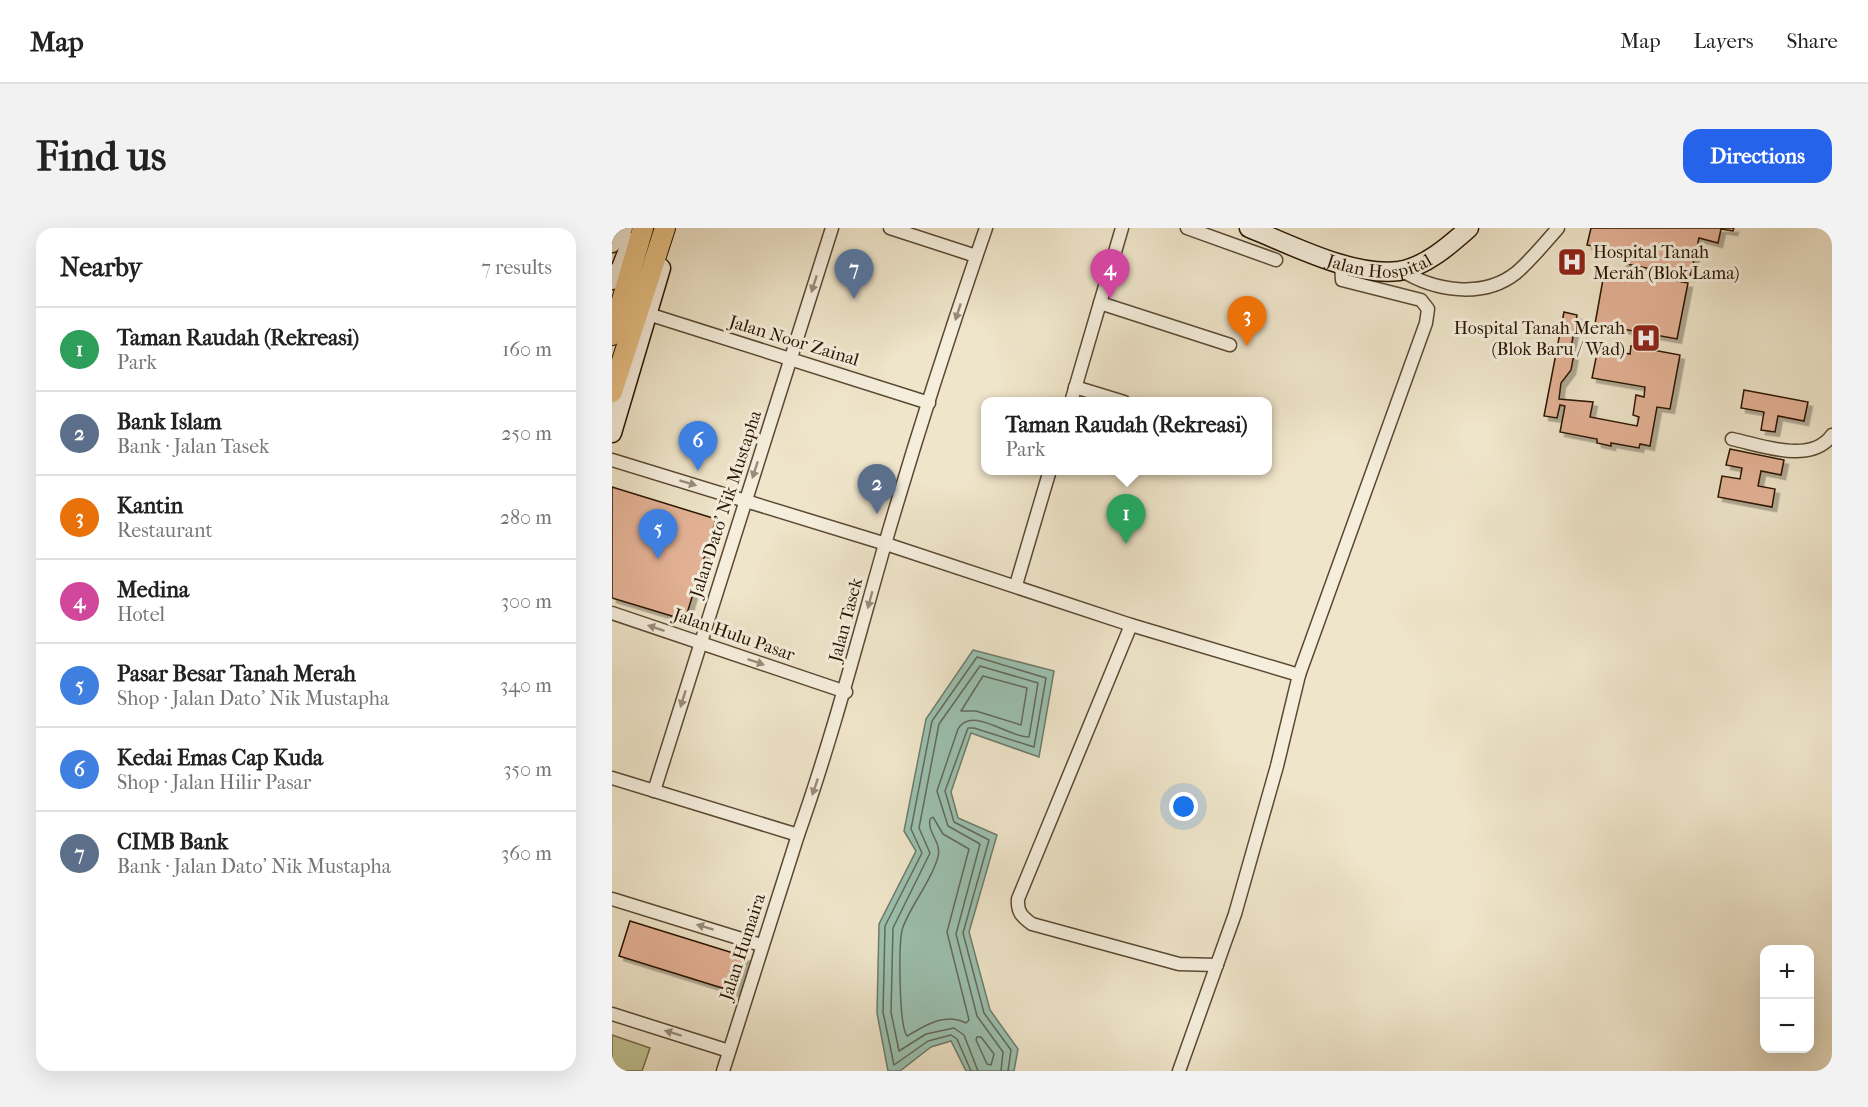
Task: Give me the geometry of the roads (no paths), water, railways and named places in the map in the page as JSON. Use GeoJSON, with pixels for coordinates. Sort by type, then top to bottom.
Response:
{"type":"FeatureCollection","features":[{"type":"Feature","properties":{"kind":"main road"},"geometry":{"type":"LineString","coordinates":[[612,243],[623,228]]}},
{"type":"Feature","properties":{"kind":"main road"},"geometry":{"type":"LineString","coordinates":[[612,280],[624,261],[635,228]]}},
{"type":"Feature","properties":{"kind":"main road"},"geometry":{"type":"LineString","coordinates":[[612,335],[617,304],[633,263],[643,228]]}},
{"type":"Feature","properties":{"kind":"main road"},"geometry":{"type":"LineString","coordinates":[[617,304],[632,302],[656,228]]}},
{"type":"Feature","properties":{"kind":"main road"},"geometry":{"type":"LineString","coordinates":[[612,392],[665,228]]}},
{"type":"Feature","properties":{"kind":"main road"},"geometry":{"type":"LineString","coordinates":[[612,433],[673,228]]}},
{"type":"Feature","properties":{"kind":"main road","name":"Jalan Hospital"},"geometry":{"type":"LineString","coordinates":[[1249,228],[1341,263],[1364,269],[1401,270],[1423,262],[1469,228]]}},
{"type":"Feature","properties":{"kind":"main road"},"geometry":{"type":"LineString","coordinates":[[612,368],[626,322],[617,304]]}},
{"type":"Feature","properties":{"kind":"street","name":"Jalan Dato' Nik Mustapha"},"geometry":{"type":"LineString","coordinates":[[654,791],[832,228]]}},
{"type":"Feature","properties":{"kind":"street"},"geometry":{"type":"LineString","coordinates":[[890,228],[976,256]]}},
{"type":"Feature","properties":{"kind":"street","name":"Jalan Tasek"},"geometry":{"type":"LineString","coordinates":[[798,835],[846,692],[885,544],[986,228]]}},
{"type":"Feature","properties":{"kind":"street"},"geometry":{"type":"LineString","coordinates":[[1072,397],[1122,228]]}},
{"type":"Feature","properties":{"kind":"street"},"geometry":{"type":"LineString","coordinates":[[1187,228],[1276,260]]}},
{"type":"Feature","properties":{"kind":"street"},"geometry":{"type":"LineString","coordinates":[[1401,270],[1416,280],[1450,289],[1485,288],[1515,273],[1558,228]]}},
{"type":"Feature","properties":{"kind":"street"},"geometry":{"type":"LineString","coordinates":[[1179,1071],[1235,914],[1278,766],[1299,675],[1362,505],[1428,309],[1421,300],[1342,280],[1341,263]]}},
{"type":"Feature","properties":{"kind":"street"},"geometry":{"type":"LineString","coordinates":[[1100,303],[1230,345]]}},
{"type":"Feature","properties":{"kind":"street","name":"Jalan Noor Zainal"},"geometry":{"type":"LineString","coordinates":[[648,314],[929,403]]}},
{"type":"Feature","properties":{"kind":"street"},"geometry":{"type":"LineString","coordinates":[[1075,387],[1108,397]]}},
{"type":"Feature","properties":{"kind":"street"},"geometry":{"type":"LineString","coordinates":[[1732,439],[1800,452],[1816,448],[1832,435]]}},
{"type":"Feature","properties":{"kind":"street"},"geometry":{"type":"LineString","coordinates":[[612,460],[1299,675]]}},
{"type":"Feature","properties":{"kind":"street"},"geometry":{"type":"LineString","coordinates":[[1016,585],[1049,475]]}},
{"type":"Feature","properties":{"kind":"street","name":"Jalan Hulu Pasar"},"geometry":{"type":"LineString","coordinates":[[612,614],[846,692]]}},
{"type":"Feature","properties":{"kind":"street"},"geometry":{"type":"LineString","coordinates":[[1131,624],[1018,899],[1017,908],[1022,917],[1032,924],[1179,964],[1217,965]]}},
{"type":"Feature","properties":{"kind":"street"},"geometry":{"type":"LineString","coordinates":[[612,778],[798,835]]}},
{"type":"Feature","properties":{"kind":"street","name":"Jalan Humaira"},"geometry":{"type":"LineString","coordinates":[[723,1071],[761,945],[798,835]]}},
{"type":"Feature","properties":{"kind":"street"},"geometry":{"type":"LineString","coordinates":[[612,899],[761,945]]}},
{"type":"Feature","properties":{"kind":"street"},"geometry":{"type":"LineString","coordinates":[[612,1014],[729,1051]]}},
{"type":"Feature","properties":{"kind":"water"},"geometry":{"type":"Polygon","coordinates":[[[973,650],[1054,671],[1039,757],[971,733],[951,792],[958,818],[997,835],[969,932],[990,1010],[1018,1049],[1014,1071],[966,1071],[951,1041],[931,1047],[900,1071],[888,1071],[877,1013],[879,924],[916,851],[904,831],[926,719],[973,650]]]}},
{"type":"Feature","properties":{"kind":"place","name":"Hospital Tanah Merah (Blok Lama)"},"geometry":{"type":"Point","coordinates":[1572,262]}},
{"type":"Feature","properties":{"kind":"place","name":"CIMB Bank"},"geometry":{"type":"Point","coordinates":[854,299]}},
{"type":"Feature","properties":{"kind":"place","name":"Medina"},"geometry":{"type":"Point","coordinates":[1110,299]}},
{"type":"Feature","properties":{"kind":"place","name":"Hospital Tanah Merah (Blok Baru / Wad)"},"geometry":{"type":"Point","coordinates":[1646,338]}},
{"type":"Feature","properties":{"kind":"place","name":"Kantin"},"geometry":{"type":"Point","coordinates":[1247,346]}},
{"type":"Feature","properties":{"kind":"place","name":"Kedai Emas Cap Kuda"},"geometry":{"type":"Point","coordinates":[698,471]}},
{"type":"Feature","properties":{"kind":"place","name":"Bank Islam"},"geometry":{"type":"Point","coordinates":[877,514]}},
{"type":"Feature","properties":{"kind":"place","name":"Taman Raudah (Rekreasi)"},"geometry":{"type":"Point","coordinates":[1126,544]}},
{"type":"Feature","properties":{"kind":"place","name":"Pasar Besar Tanah Merah"},"geometry":{"type":"Point","coordinates":[658,559]}}]}
